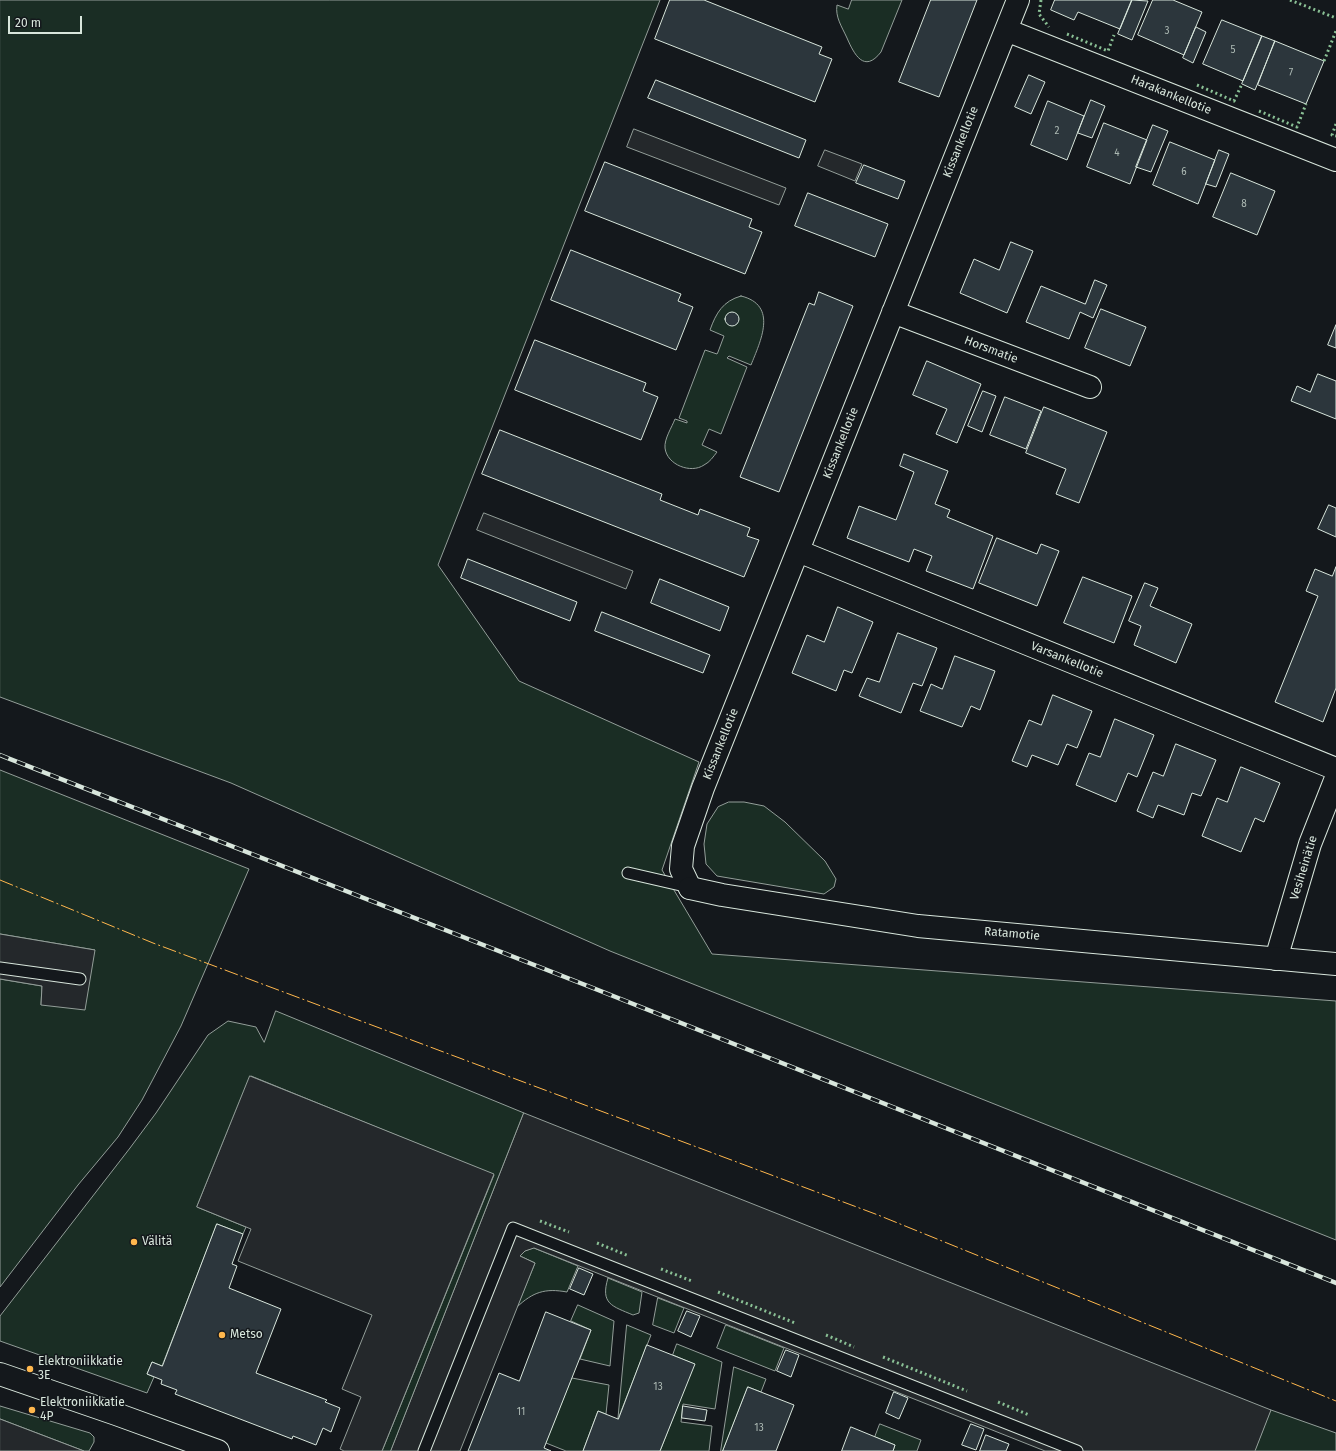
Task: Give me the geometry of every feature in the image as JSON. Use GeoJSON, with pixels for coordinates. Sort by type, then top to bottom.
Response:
{"type":"FeatureCollection","features":[{"type":"Feature","properties":{"kind":"street","name":"Kissankellotie"},"geometry":{"type":"LineString","coordinates":[[690,888],[681,869],[683,846],[703,788],[1018,0]]}},
{"type":"Feature","properties":{"kind":"street","name":"Harakankellotie"},"geometry":{"type":"LineString","coordinates":[[1006,30],[1336,160]]}},
{"type":"Feature","properties":{"kind":"street","name":"Horsmatie"},"geometry":{"type":"LineString","coordinates":[[893,312],[1090,388]]}},
{"type":"Feature","properties":{"kind":"street","name":"Varsankellotie"},"geometry":{"type":"LineString","coordinates":[[798,551],[1336,769]]}},
{"type":"Feature","properties":{"kind":"street","name":"Vesiheinätie"},"geometry":{"type":"LineString","coordinates":[[1276,959],[1310,844],[1336,778]]}},
{"type":"Feature","properties":{"kind":"street","name":"Ratamotie"},"geometry":{"type":"LineString","coordinates":[[690,888],[722,895],[918,926],[1336,964]]}},
{"type":"Feature","properties":{"kind":"street"},"geometry":{"type":"LineString","coordinates":[[0,1374],[218,1451]]}},
{"type":"Feature","properties":{"kind":"lane"},"geometry":{"type":"LineString","coordinates":[[628,873],[690,888]]}},
{"type":"Feature","properties":{"kind":"lane"},"geometry":{"type":"LineString","coordinates":[[0,968],[80,979]]}},
{"type":"Feature","properties":{"kind":"lane"},"geometry":{"type":"LineString","coordinates":[[424,1451],[513,1228],[1077,1451]]}},
{"type":"Feature","properties":{"kind":"green space"},"geometry":{"type":"Polygon","coordinates":[[[0,0],[660,0],[438,565],[519,681],[699,762],[662,870],[712,954],[1336,1001],[1336,1240],[610,951],[231,783],[0,697],[0,0]]]}},
{"type":"Feature","properties":{"kind":"green space"},"geometry":{"type":"Polygon","coordinates":[[[852,0],[902,0],[881,52],[870,61],[860,59],[856,55],[838,18],[837,5],[848,9],[852,0]]]}},
{"type":"Feature","properties":{"kind":"green space"},"geometry":{"type":"Polygon","coordinates":[[[741,296],[753,301],[760,307],[764,325],[759,346],[751,365],[729,356],[727,358],[747,367],[721,434],[709,429],[702,445],[717,452],[708,462],[699,468],[693,469],[680,466],[670,459],[667,454],[665,444],[667,437],[675,419],[687,423],[687,421],[679,418],[705,350],[717,354],[718,352],[724,336],[710,330],[715,318],[725,304],[741,296]]]}},
{"type":"Feature","properties":{"kind":"green space"},"geometry":{"type":"Polygon","coordinates":[[[0,770],[249,869],[181,1026],[142,1100],[118,1137],[78,1185],[0,1287],[0,979],[42,986],[41,1005],[95,950],[0,934],[0,770]]]}},
{"type":"Feature","properties":{"kind":"green space"},"geometry":{"type":"Polygon","coordinates":[[[729,802],[744,802],[764,806],[785,822],[825,861],[836,879],[834,887],[824,894],[717,876],[706,864],[704,844],[707,824],[718,807],[729,802]]]}},
{"type":"Feature","properties":{"kind":"green space"},"geometry":{"type":"Polygon","coordinates":[[[276,1011],[524,1113],[391,1451],[382,1451],[494,1175],[251,1076],[197,1207],[246,1227],[243,1234],[217,1224],[162,1366],[152,1362],[147,1374],[154,1377],[147,1393],[0,1341],[0,1316],[156,1113],[208,1035],[228,1021],[256,1027],[264,1042],[276,1011]]]}},
{"type":"Feature","properties":{"kind":"green space"},"geometry":{"type":"Polygon","coordinates":[[[534,1248],[578,1266],[567,1292],[540,1292],[528,1298],[517,1307],[535,1263],[520,1256],[525,1251],[534,1248]]]}},
{"type":"Feature","properties":{"kind":"green space"},"geometry":{"type":"Polygon","coordinates":[[[608,1278],[642,1292],[639,1313],[633,1315],[610,1303],[607,1299],[606,1293],[608,1278]]]}},
{"type":"Feature","properties":{"kind":"green space"},"geometry":{"type":"Polygon","coordinates":[[[658,1298],[684,1308],[674,1333],[653,1325],[658,1298]]]}},
{"type":"Feature","properties":{"kind":"green space"},"geometry":{"type":"Polygon","coordinates":[[[578,1305],[614,1321],[610,1366],[580,1359],[591,1330],[571,1321],[578,1305]]]}},
{"type":"Feature","properties":{"kind":"green space"},"geometry":{"type":"Polygon","coordinates":[[[627,1325],[651,1335],[618,1419],[627,1325]]]}},
{"type":"Feature","properties":{"kind":"green space"},"geometry":{"type":"Polygon","coordinates":[[[726,1325],[784,1348],[775,1371],[717,1348],[726,1325]]]}},
{"type":"Feature","properties":{"kind":"green space"},"geometry":{"type":"Polygon","coordinates":[[[677,1344],[722,1362],[715,1409],[683,1404],[681,1422],[712,1426],[709,1451],[660,1451],[694,1364],[673,1355],[677,1344]]]}},
{"type":"Feature","properties":{"kind":"green space"},"geometry":{"type":"Polygon","coordinates":[[[734,1367],[766,1379],[761,1392],[748,1387],[723,1451],[721,1451],[734,1367]]]}},
{"type":"Feature","properties":{"kind":"green space"},"geometry":{"type":"Polygon","coordinates":[[[572,1378],[609,1385],[606,1414],[598,1411],[583,1451],[566,1451],[546,1443],[572,1378]]]}},
{"type":"Feature","properties":{"kind":"green space"},"geometry":{"type":"Polygon","coordinates":[[[0,1406],[90,1433],[94,1437],[94,1442],[89,1451],[84,1451],[0,1419],[0,1406]]]}},
{"type":"Feature","properties":{"kind":"green space"},"geometry":{"type":"Polygon","coordinates":[[[1271,1410],[1336,1433],[1336,1451],[1255,1451],[1271,1410]]]}},
{"type":"Feature","properties":{"kind":"green space"},"geometry":{"type":"Polygon","coordinates":[[[880,1424],[921,1440],[917,1451],[893,1451],[895,1445],[875,1437],[880,1424]]]}},
{"type":"Feature","properties":{"kind":"shaded area"},"geometry":{"type":"Polygon","coordinates":[[[634,129],[786,188],[779,205],[627,147],[634,129]]]}},
{"type":"Feature","properties":{"kind":"shaded area"},"geometry":{"type":"Polygon","coordinates":[[[825,150],[862,164],[855,181],[818,166],[825,150]]]}},
{"type":"Feature","properties":{"kind":"shaded area"},"geometry":{"type":"Polygon","coordinates":[[[484,513],[633,571],[626,589],[477,530],[484,513]]]}},
{"type":"Feature","properties":{"kind":"shaded area"},"geometry":{"type":"Polygon","coordinates":[[[0,934],[95,950],[85,1010],[41,1005],[42,986],[0,979],[0,934]]]}},
{"type":"Feature","properties":{"kind":"shaded area"},"geometry":{"type":"Polygon","coordinates":[[[250,1076],[494,1174],[382,1451],[344,1451],[340,1449],[361,1397],[342,1389],[372,1315],[238,1261],[251,1229],[197,1207],[250,1076]]]}},
{"type":"Feature","properties":{"kind":"shaded area"},"geometry":{"type":"Polygon","coordinates":[[[524,1113],[1271,1410],[1255,1451],[1045,1451],[534,1248],[525,1251],[520,1256],[535,1263],[460,1451],[391,1451],[524,1113]]]}},
{"type":"Feature","properties":{"kind":"shaded area"},"geometry":{"type":"Polygon","coordinates":[[[0,1419],[84,1451],[0,1451],[0,1419]]]}},
{"type":"Feature","properties":{"kind":"building"},"geometry":{"type":"Polygon","coordinates":[[[670,0],[704,0],[822,47],[819,54],[832,59],[815,102],[655,39],[670,0]]]}},
{"type":"Feature","properties":{"kind":"building"},"geometry":{"type":"Polygon","coordinates":[[[931,0],[977,0],[939,97],[899,82],[931,0]]]}},
{"type":"Feature","properties":{"kind":"building"},"geometry":{"type":"Polygon","coordinates":[[[1055,0],[1132,0],[1120,29],[1078,12],[1074,20],[1051,10],[1055,0]]]}},
{"type":"Feature","properties":{"kind":"building"},"geometry":{"type":"Polygon","coordinates":[[[1132,0],[1148,1],[1132,40],[1118,34],[1132,0]]]}},
{"type":"Feature","properties":{"kind":"building"},"geometry":{"type":"Polygon","coordinates":[[[1153,0],[1173,0],[1202,12],[1184,55],[1138,35],[1153,0]]]}},
{"type":"Feature","properties":{"kind":"building"},"geometry":{"type":"Polygon","coordinates":[[[1222,20],[1262,36],[1243,81],[1203,64],[1222,20]]]}},
{"type":"Feature","properties":{"kind":"building"},"geometry":{"type":"Polygon","coordinates":[[[1196,27],[1206,32],[1193,63],[1183,58],[1196,27]]]}},
{"type":"Feature","properties":{"kind":"building"},"geometry":{"type":"Polygon","coordinates":[[[1262,36],[1275,41],[1255,90],[1242,84],[1262,36]]]}},
{"type":"Feature","properties":{"kind":"building"},"geometry":{"type":"Polygon","coordinates":[[[1275,41],[1324,61],[1306,104],[1258,85],[1275,41]]]}},
{"type":"Feature","properties":{"kind":"building"},"geometry":{"type":"Polygon","coordinates":[[[1029,75],[1045,82],[1031,114],[1015,107],[1029,75]]]}},
{"type":"Feature","properties":{"kind":"building"},"geometry":{"type":"Polygon","coordinates":[[[656,80],[806,140],[799,158],[648,98],[656,80]]]}},
{"type":"Feature","properties":{"kind":"building"},"geometry":{"type":"Polygon","coordinates":[[[1091,100],[1105,106],[1092,138],[1078,133],[1091,100]]]}},
{"type":"Feature","properties":{"kind":"building"},"geometry":{"type":"Polygon","coordinates":[[[1048,101],[1084,116],[1067,160],[1031,145],[1048,101]]]}},
{"type":"Feature","properties":{"kind":"building"},"geometry":{"type":"Polygon","coordinates":[[[1104,123],[1147,140],[1130,184],[1087,167],[1104,123]]]}},
{"type":"Feature","properties":{"kind":"building"},"geometry":{"type":"Polygon","coordinates":[[[1153,125],[1168,131],[1151,172],[1136,167],[1153,125]]]}},
{"type":"Feature","properties":{"kind":"building"},"geometry":{"type":"Polygon","coordinates":[[[1170,142],[1215,160],[1198,204],[1153,185],[1170,142]]]}},
{"type":"Feature","properties":{"kind":"building"},"geometry":{"type":"Polygon","coordinates":[[[1219,150],[1229,154],[1216,187],[1206,184],[1219,150]]]}},
{"type":"Feature","properties":{"kind":"building"},"geometry":{"type":"Polygon","coordinates":[[[605,162],[752,219],[749,227],[762,232],[745,274],[585,211],[605,162]]]}},
{"type":"Feature","properties":{"kind":"building"},"geometry":{"type":"Polygon","coordinates":[[[864,165],[905,181],[898,199],[856,183],[864,165]]]}},
{"type":"Feature","properties":{"kind":"building"},"geometry":{"type":"Polygon","coordinates":[[[1231,173],[1275,191],[1257,235],[1213,217],[1231,173]]]}},
{"type":"Feature","properties":{"kind":"building"},"geometry":{"type":"Polygon","coordinates":[[[808,193],[888,224],[875,257],[795,226],[808,193]]]}},
{"type":"Feature","properties":{"kind":"building"},"geometry":{"type":"Polygon","coordinates":[[[1011,242],[1033,251],[1007,313],[960,293],[974,259],[999,270],[1011,242]]]}},
{"type":"Feature","properties":{"kind":"building"},"geometry":{"type":"Polygon","coordinates":[[[571,250],[681,294],[678,301],[693,307],[676,350],[551,300],[571,250]]]}},
{"type":"Feature","properties":{"kind":"building"},"geometry":{"type":"Polygon","coordinates":[[[1095,280],[1107,285],[1093,318],[1080,312],[1069,339],[1026,322],[1041,286],[1085,304],[1095,280]]]}},
{"type":"Feature","properties":{"kind":"building"},"geometry":{"type":"Polygon","coordinates":[[[819,292],[853,306],[779,492],[740,477],[809,303],[814,305],[819,292]]]}},
{"type":"Feature","properties":{"kind":"building"},"geometry":{"type":"Polygon","coordinates":[[[1101,309],[1146,327],[1130,366],[1085,348],[1101,309]]]}},
{"type":"Feature","properties":{"kind":"building"},"geometry":{"type":"Polygon","coordinates":[[[732,312],[737,314],[739,319],[737,324],[732,326],[727,324],[725,319],[727,314],[732,312]]]}},
{"type":"Feature","properties":{"kind":"building"},"geometry":{"type":"Polygon","coordinates":[[[1336,325],[1336,348],[1328,345],[1336,325]]]}},
{"type":"Feature","properties":{"kind":"building"},"geometry":{"type":"Polygon","coordinates":[[[535,340],[646,383],[643,391],[658,397],[641,440],[515,390],[535,340]]]}},
{"type":"Feature","properties":{"kind":"building"},"geometry":{"type":"Polygon","coordinates":[[[927,361],[981,384],[957,443],[936,434],[947,409],[913,395],[927,361]]]}},
{"type":"Feature","properties":{"kind":"building"},"geometry":{"type":"Polygon","coordinates":[[[1318,374],[1336,381],[1336,419],[1291,401],[1297,386],[1310,392],[1318,374]]]}},
{"type":"Feature","properties":{"kind":"building"},"geometry":{"type":"Polygon","coordinates":[[[983,391],[996,396],[982,432],[968,426],[983,391]]]}},
{"type":"Feature","properties":{"kind":"building"},"geometry":{"type":"Polygon","coordinates":[[[1005,397],[1041,411],[1026,449],[990,435],[1005,397]]]}},
{"type":"Feature","properties":{"kind":"building"},"geometry":{"type":"Polygon","coordinates":[[[1044,407],[1107,432],[1079,503],[1056,494],[1066,469],[1026,453],[1044,407]]]}},
{"type":"Feature","properties":{"kind":"building"},"geometry":{"type":"Polygon","coordinates":[[[500,430],[662,494],[660,500],[698,515],[700,509],[750,528],[747,536],[759,540],[744,577],[482,474],[500,430]]]}},
{"type":"Feature","properties":{"kind":"building"},"geometry":{"type":"Polygon","coordinates":[[[904,454],[948,471],[935,504],[950,510],[947,517],[993,536],[973,589],[926,571],[932,556],[914,549],[909,562],[847,538],[859,506],[896,520],[914,472],[900,466],[904,454]]]}},
{"type":"Feature","properties":{"kind":"building"},"geometry":{"type":"Polygon","coordinates":[[[1329,505],[1336,508],[1336,537],[1318,529],[1329,505]]]}},
{"type":"Feature","properties":{"kind":"building"},"geometry":{"type":"Polygon","coordinates":[[[997,538],[1037,554],[1041,544],[1059,551],[1037,606],[979,583],[997,538]]]}},
{"type":"Feature","properties":{"kind":"building"},"geometry":{"type":"Polygon","coordinates":[[[468,559],[577,602],[570,621],[461,578],[468,559]]]}},
{"type":"Feature","properties":{"kind":"building"},"geometry":{"type":"Polygon","coordinates":[[[1336,567],[1336,688],[1323,722],[1275,702],[1318,596],[1306,591],[1315,569],[1332,576],[1336,567]]]}},
{"type":"Feature","properties":{"kind":"building"},"geometry":{"type":"Polygon","coordinates":[[[1083,577],[1132,596],[1114,643],[1064,623],[1083,577]]]}},
{"type":"Feature","properties":{"kind":"building"},"geometry":{"type":"Polygon","coordinates":[[[660,579],[729,607],[720,631],[651,603],[660,579]]]}},
{"type":"Feature","properties":{"kind":"building"},"geometry":{"type":"Polygon","coordinates":[[[1145,583],[1158,588],[1150,606],[1192,624],[1176,663],[1134,645],[1141,626],[1129,621],[1145,583]]]}},
{"type":"Feature","properties":{"kind":"building"},"geometry":{"type":"Polygon","coordinates":[[[838,607],[873,622],[852,673],[844,670],[836,691],[792,673],[807,635],[824,642],[838,607]]]}},
{"type":"Feature","properties":{"kind":"building"},"geometry":{"type":"Polygon","coordinates":[[[602,612],[710,655],[703,673],[595,631],[602,612]]]}},
{"type":"Feature","properties":{"kind":"building"},"geometry":{"type":"Polygon","coordinates":[[[898,633],[937,648],[922,686],[913,683],[901,713],[859,696],[867,678],[879,682],[898,633]]]}},
{"type":"Feature","properties":{"kind":"building"},"geometry":{"type":"Polygon","coordinates":[[[955,656],[995,671],[980,710],[971,706],[962,727],[920,711],[931,684],[942,689],[955,656]]]}},
{"type":"Feature","properties":{"kind":"building"},"geometry":{"type":"Polygon","coordinates":[[[1053,695],[1092,711],[1077,748],[1067,744],[1058,765],[1032,755],[1027,767],[1012,761],[1029,720],[1041,725],[1053,695]]]}},
{"type":"Feature","properties":{"kind":"building"},"geometry":{"type":"Polygon","coordinates":[[[1115,719],[1154,735],[1137,777],[1128,773],[1116,802],[1076,785],[1089,753],[1100,757],[1115,719]]]}},
{"type":"Feature","properties":{"kind":"building"},"geometry":{"type":"Polygon","coordinates":[[[1176,744],[1216,760],[1201,796],[1192,793],[1184,815],[1158,805],[1153,818],[1137,811],[1153,772],[1163,776],[1176,744]]]}},
{"type":"Feature","properties":{"kind":"building"},"geometry":{"type":"Polygon","coordinates":[[[1241,767],[1280,783],[1264,822],[1255,818],[1241,852],[1202,836],[1217,798],[1227,802],[1241,767]]]}},
{"type":"Feature","properties":{"kind":"building","name":"Metso"},"geometry":{"type":"Polygon","coordinates":[[[217,1224],[243,1234],[232,1264],[237,1266],[229,1288],[281,1309],[256,1373],[327,1400],[325,1402],[340,1408],[331,1432],[323,1428],[316,1445],[293,1436],[292,1439],[175,1394],[177,1390],[161,1384],[162,1380],[147,1374],[152,1362],[162,1366],[217,1224]]]}},
{"type":"Feature","properties":{"kind":"building"},"geometry":{"type":"Polygon","coordinates":[[[579,1268],[593,1274],[584,1295],[570,1289],[579,1268]]]}},
{"type":"Feature","properties":{"kind":"building"},"geometry":{"type":"Polygon","coordinates":[[[687,1311],[700,1316],[691,1337],[678,1331],[687,1311]]]}},
{"type":"Feature","properties":{"kind":"building"},"geometry":{"type":"Polygon","coordinates":[[[546,1312],[591,1330],[544,1448],[551,1451],[468,1451],[499,1373],[519,1381],[546,1312]]]}},
{"type":"Feature","properties":{"kind":"building"},"geometry":{"type":"Polygon","coordinates":[[[647,1345],[695,1364],[660,1451],[583,1451],[598,1411],[618,1419],[647,1345]]]}},
{"type":"Feature","properties":{"kind":"building"},"geometry":{"type":"Polygon","coordinates":[[[786,1350],[799,1355],[791,1377],[777,1371],[786,1350]]]}},
{"type":"Feature","properties":{"kind":"building"},"geometry":{"type":"Polygon","coordinates":[[[748,1387],[794,1405],[776,1451],[723,1451],[748,1387]]]}},
{"type":"Feature","properties":{"kind":"building"},"geometry":{"type":"Polygon","coordinates":[[[894,1392],[908,1398],[899,1419],[886,1413],[894,1392]]]}},
{"type":"Feature","properties":{"kind":"building"},"geometry":{"type":"Polygon","coordinates":[[[683,1406],[707,1410],[705,1421],[682,1418],[683,1406]]]}},
{"type":"Feature","properties":{"kind":"building"},"geometry":{"type":"Polygon","coordinates":[[[971,1424],[984,1429],[976,1450],[962,1445],[971,1424]]]}},
{"type":"Feature","properties":{"kind":"building"},"geometry":{"type":"Polygon","coordinates":[[[851,1427],[895,1445],[893,1451],[842,1451],[851,1427]]]}},
{"type":"Feature","properties":{"kind":"building"},"geometry":{"type":"Polygon","coordinates":[[[986,1435],[1009,1444],[1006,1451],[980,1451],[986,1435]]]}},
{"type":"Feature","properties":{"kind":"railway"},"geometry":{"type":"LineString","coordinates":[[0,755],[598,990],[1336,1283]]}},
{"type":"Feature","properties":{"kind":"hedge"},"geometry":{"type":"LineString","coordinates":[[1041,0],[1039,14],[1049,27]]}},
{"type":"Feature","properties":{"kind":"hedge"},"geometry":{"type":"LineString","coordinates":[[1290,0],[1336,18]]}},
{"type":"Feature","properties":{"kind":"hedge"},"geometry":{"type":"LineString","coordinates":[[1324,61],[1336,31]]}},
{"type":"Feature","properties":{"kind":"hedge"},"geometry":{"type":"LineString","coordinates":[[1067,34],[1108,51],[1114,35]]}},
{"type":"Feature","properties":{"kind":"hedge"},"geometry":{"type":"LineString","coordinates":[[1197,85],[1234,101],[1242,84]]}},
{"type":"Feature","properties":{"kind":"hedge"},"geometry":{"type":"LineString","coordinates":[[1259,111],[1297,127],[1306,104]]}},
{"type":"Feature","properties":{"kind":"hedge"},"geometry":{"type":"LineString","coordinates":[[1336,124],[1332,135],[1336,136]]}},
{"type":"Feature","properties":{"kind":"hedge"},"geometry":{"type":"LineString","coordinates":[[540,1221],[569,1232]]}},
{"type":"Feature","properties":{"kind":"hedge"},"geometry":{"type":"LineString","coordinates":[[597,1243],[629,1256]]}},
{"type":"Feature","properties":{"kind":"hedge"},"geometry":{"type":"LineString","coordinates":[[661,1269],[692,1281]]}},
{"type":"Feature","properties":{"kind":"hedge"},"geometry":{"type":"LineString","coordinates":[[718,1292],[795,1323]]}},
{"type":"Feature","properties":{"kind":"hedge"},"geometry":{"type":"LineString","coordinates":[[826,1335],[854,1347]]}},
{"type":"Feature","properties":{"kind":"hedge"},"geometry":{"type":"LineString","coordinates":[[883,1357],[967,1391]]}},
{"type":"Feature","properties":{"kind":"hedge"},"geometry":{"type":"LineString","coordinates":[[998,1402],[1029,1415]]}},
{"type":"Feature","properties":{"kind":"power"},"geometry":{"type":"LineString","coordinates":[[0,880],[153,943],[878,1215],[1336,1401]]}},
{"type":"Feature","properties":{"kind":"place","name":"Välitä"},"geometry":{"type":"Point","coordinates":[134,1242]}},
{"type":"Feature","properties":{"kind":"place","name":"Metso"},"geometry":{"type":"Point","coordinates":[222,1335]}},
{"type":"Feature","properties":{"kind":"place","name":"Elektroniikkatie 3E"},"geometry":{"type":"Point","coordinates":[30,1369]}},
{"type":"Feature","properties":{"kind":"place","name":"Elektroniikkatie 4P"},"geometry":{"type":"Point","coordinates":[32,1410]}}]}
